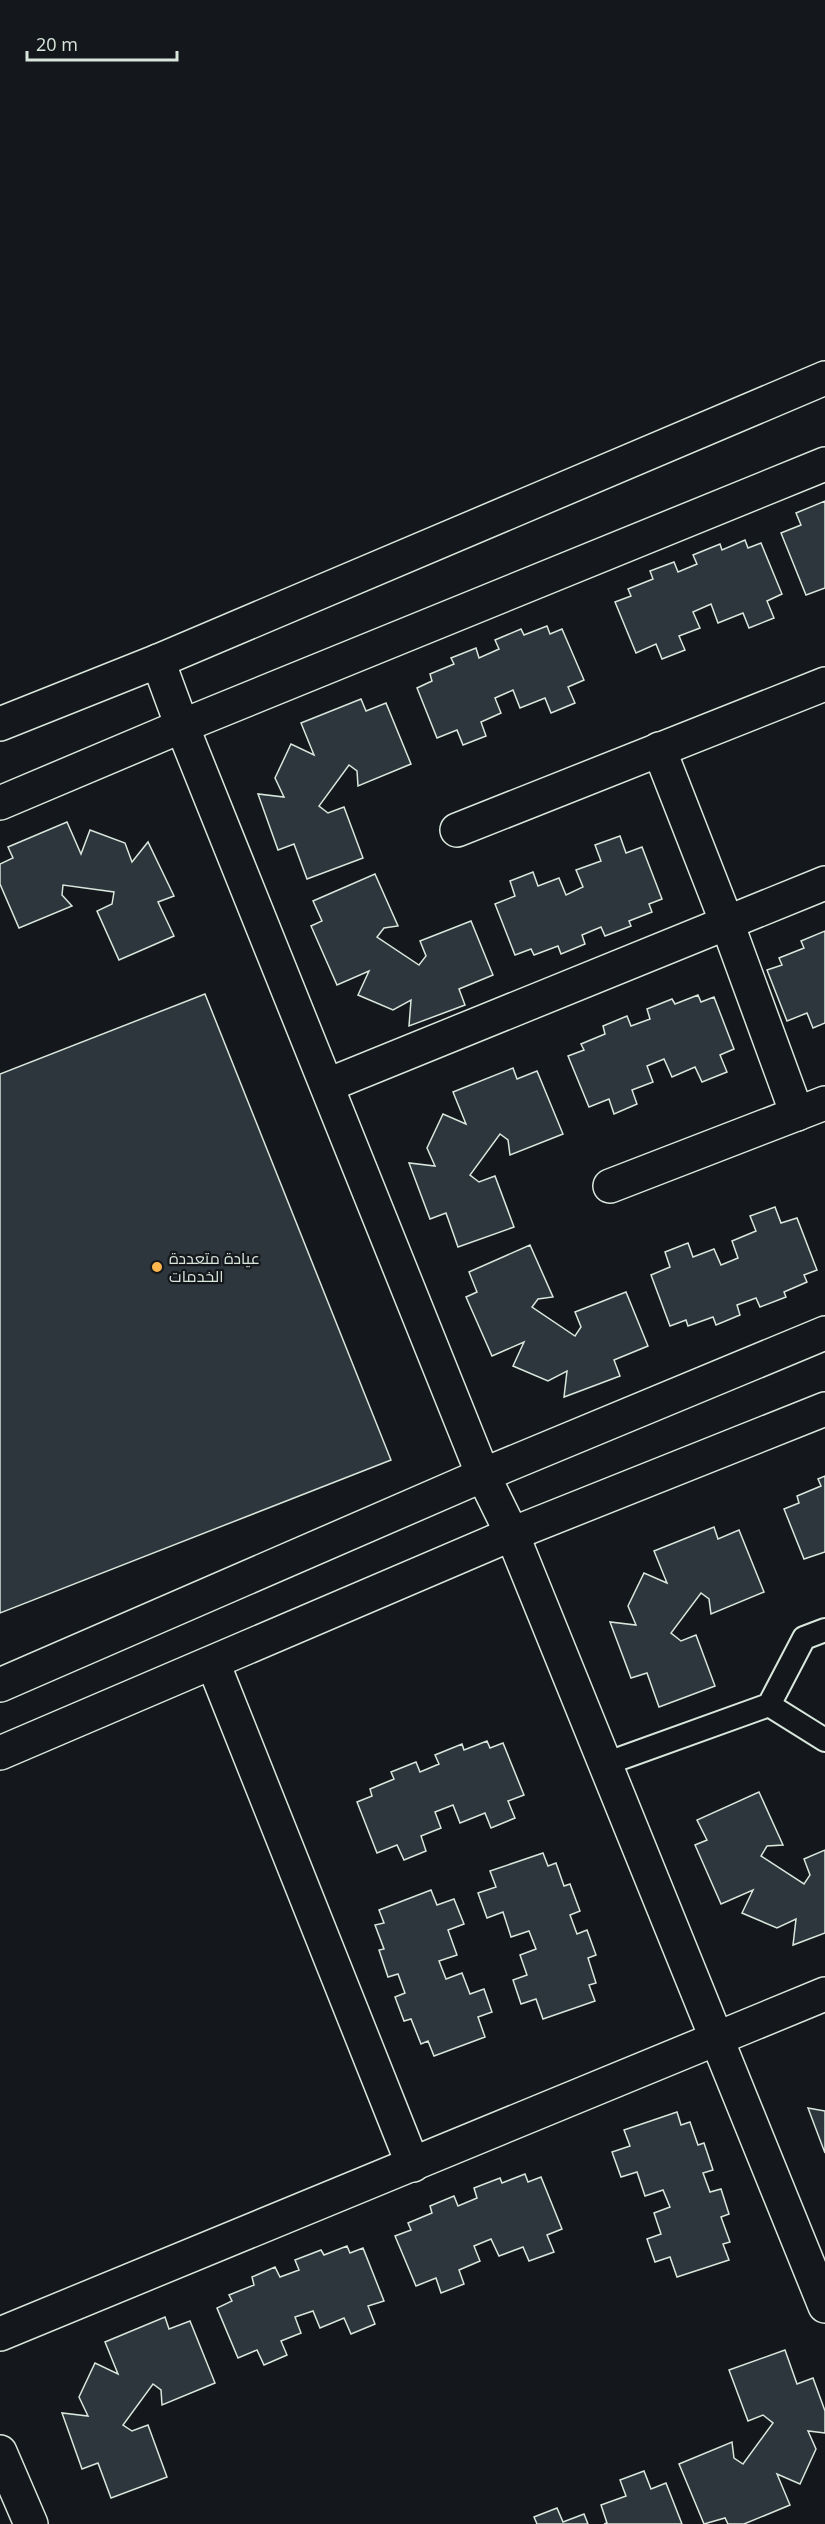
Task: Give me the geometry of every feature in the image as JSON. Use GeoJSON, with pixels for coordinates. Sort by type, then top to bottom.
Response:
{"type":"FeatureCollection","features":[{"type":"Feature","properties":{"kind":"street"},"geometry":{"type":"LineString","coordinates":[[0,724],[158,661],[825,378]]}},
{"type":"Feature","properties":{"kind":"street"},"geometry":{"type":"LineString","coordinates":[[0,803],[182,726],[825,464]]}},
{"type":"Feature","properties":{"kind":"street"},"geometry":{"type":"LineString","coordinates":[[158,661],[182,726],[483,1474],[512,1534],[716,2038],[815,2254],[825,2306]]}},
{"type":"Feature","properties":{"kind":"street"},"geometry":{"type":"LineString","coordinates":[[457,830],[825,684]]}},
{"type":"Feature","properties":{"kind":"street"},"geometry":{"type":"LineString","coordinates":[[610,1186],[811,1109],[727,923],[659,749]]}},
{"type":"Feature","properties":{"kind":"street"},"geometry":{"type":"LineString","coordinates":[[328,1085],[825,883]]}},
{"type":"Feature","properties":{"kind":"street"},"geometry":{"type":"LineString","coordinates":[[0,1685],[483,1474],[825,1333]]}},
{"type":"Feature","properties":{"kind":"street"},"geometry":{"type":"LineString","coordinates":[[0,1753],[512,1534],[825,1409]]}},
{"type":"Feature","properties":{"kind":"street"},"geometry":{"type":"LineString","coordinates":[[213,1663],[413,2165]]}},
{"type":"Feature","properties":{"kind":"street"},"geometry":{"type":"LineString","coordinates":[[0,2334],[825,1994]]}},
{"type":"Feature","properties":{"kind":"street"},"geometry":{"type":"LineString","coordinates":[[0,2452],[31,2524]]}},
{"type":"Feature","properties":{"kind":"lane"},"geometry":{"type":"LineString","coordinates":[[605,1764],[769,1705],[804,1638],[825,1630]]}},
{"type":"Feature","properties":{"kind":"lane"},"geometry":{"type":"LineString","coordinates":[[769,1705],[825,1740]]}},
{"type":"Feature","properties":{"kind":"building"},"geometry":{"type":"Polygon","coordinates":[[[825,501],[825,588],[806,595],[781,533],[801,525],[796,513],[825,501]]]}},
{"type":"Feature","properties":{"kind":"building"},"geometry":{"type":"Polygon","coordinates":[[[745,540],[748,548],[761,543],[782,594],[767,601],[774,618],[749,628],[743,613],[718,623],[711,604],[693,612],[700,628],[679,636],[685,650],[662,659],[656,644],[636,653],[615,602],[631,596],[628,589],[653,579],[650,571],[674,562],[678,572],[697,564],[693,555],[720,544],[722,550],[745,540]]]}},
{"type":"Feature","properties":{"kind":"building"},"geometry":{"type":"Polygon","coordinates":[[[547,626],[550,634],[562,629],[584,680],[568,687],[575,703],[551,713],[545,698],[520,708],[513,690],[495,698],[501,713],[481,722],[486,736],[463,745],[457,730],[437,738],[417,688],[432,681],[430,674],[454,664],[451,658],[476,648],[479,658],[499,649],[495,640],[521,629],[524,635],[547,626]]]}},
{"type":"Feature","properties":{"kind":"building"},"geometry":{"type":"Polygon","coordinates":[[[361,699],[366,711],[386,703],[411,764],[358,786],[357,771],[349,765],[319,806],[328,813],[344,807],[363,858],[307,879],[294,844],[278,850],[258,794],[284,797],[275,778],[291,744],[314,755],[301,723],[361,699]]]}},
{"type":"Feature","properties":{"kind":"building"},"geometry":{"type":"Polygon","coordinates":[[[67,822],[81,854],[90,830],[125,843],[132,862],[148,842],[174,896],[158,902],[174,936],[119,960],[97,911],[112,904],[114,892],[63,885],[62,895],[72,906],[19,928],[0,884],[0,864],[13,858],[8,847],[67,822]]]}},
{"type":"Feature","properties":{"kind":"building"},"geometry":{"type":"Polygon","coordinates":[[[620,836],[626,853],[642,847],[662,899],[649,904],[652,912],[629,921],[631,926],[605,936],[601,927],[582,935],[585,944],[561,954],[558,946],[534,955],[531,949],[515,955],[495,904],[515,896],[510,881],[533,872],[538,886],[559,878],[566,895],[583,887],[576,870],[601,861],[595,845],[620,836]]]}},
{"type":"Feature","properties":{"kind":"building"},"geometry":{"type":"Polygon","coordinates":[[[375,874],[398,926],[384,928],[377,937],[419,965],[426,956],[420,941],[471,921],[493,975],[459,989],[465,1005],[409,1026],[411,1000],[393,1010],[358,995],[369,971],[337,985],[311,926],[322,921],[313,901],[375,874]]]}},
{"type":"Feature","properties":{"kind":"building"},"geometry":{"type":"Polygon","coordinates":[[[825,931],[825,1023],[813,1028],[807,1013],[787,1021],[767,970],[782,965],[779,958],[804,948],[801,941],[825,931]]]}},
{"type":"Feature","properties":{"kind":"building","name":"عيادة متعددة الخدمات"},"geometry":{"type":"Polygon","coordinates":[[[205,994],[391,1460],[0,1613],[0,1074],[205,994]]]}},
{"type":"Feature","properties":{"kind":"building"},"geometry":{"type":"Polygon","coordinates":[[[698,995],[701,1002],[714,997],[734,1049],[720,1055],[727,1072],[702,1082],[695,1067],[672,1077],[664,1059],[647,1066],[653,1082],[632,1090],[637,1104],[614,1114],[609,1099],[589,1107],[568,1056],[584,1050],[581,1044],[605,1034],[603,1026],[627,1016],[631,1026],[650,1019],[647,1009],[672,999],[675,1004],[698,995]]]}},
{"type":"Feature","properties":{"kind":"building"},"geometry":{"type":"Polygon","coordinates":[[[513,1068],[517,1079],[537,1071],[563,1134],[510,1155],[508,1140],[500,1134],[470,1175],[479,1182],[495,1176],[514,1227],[458,1247],[446,1213],[430,1219],[409,1163],[435,1166],[427,1148],[443,1114],[466,1124],[453,1092],[513,1068]]]}},
{"type":"Feature","properties":{"kind":"building"},"geometry":{"type":"Polygon","coordinates":[[[775,1207],[781,1223],[797,1218],[817,1270],[804,1275],[807,1282],[784,1292],[786,1297],[760,1307],[756,1298],[737,1305],[740,1315],[716,1325],[713,1317],[688,1326],[686,1320],[670,1326],[651,1275],[670,1267],[665,1252],[688,1243],[693,1257],[714,1249],[721,1265],[738,1258],[732,1241],[756,1231],[750,1216],[775,1207]]]}},
{"type":"Feature","properties":{"kind":"building"},"geometry":{"type":"Polygon","coordinates":[[[530,1245],[553,1297],[538,1299],[532,1307],[575,1336],[581,1327],[575,1312],[626,1292],[648,1346],[614,1360],[620,1376],[564,1397],[567,1371],[548,1381],[513,1366],[524,1342],[492,1356],[466,1297],[477,1292],[469,1272],[530,1245]]]}},
{"type":"Feature","properties":{"kind":"building"},"geometry":{"type":"Polygon","coordinates":[[[825,1476],[825,1552],[804,1559],[784,1509],[799,1503],[797,1496],[821,1486],[818,1479],[825,1476]]]}},
{"type":"Feature","properties":{"kind":"building"},"geometry":{"type":"Polygon","coordinates":[[[714,1527],[718,1539],[739,1530],[764,1592],[711,1614],[709,1599],[701,1593],[671,1633],[681,1641],[696,1635],[715,1686],[659,1707],[647,1673],[631,1678],[610,1622],[636,1625],[628,1606],[644,1573],[667,1583],[654,1551],[714,1527]]]}},
{"type":"Feature","properties":{"kind":"building"},"geometry":{"type":"Polygon","coordinates":[[[487,1741],[490,1748],[503,1743],[524,1795],[508,1801],[515,1818],[491,1828],[485,1813],[460,1823],[453,1805],[435,1812],[441,1828],[421,1836],[426,1851],[404,1860],[397,1845],[377,1853],[357,1802],[372,1796],[370,1789],[394,1779],[391,1772],[416,1762],[420,1772],[439,1764],[435,1755],[462,1744],[464,1750],[487,1741]]]}},
{"type":"Feature","properties":{"kind":"building"},"geometry":{"type":"Polygon","coordinates":[[[759,1792],[783,1845],[767,1846],[761,1856],[804,1884],[810,1875],[804,1859],[825,1850],[825,1933],[793,1945],[796,1919],[777,1928],[742,1913],[753,1890],[721,1904],[695,1845],[707,1840],[697,1820],[759,1792]]]}},
{"type":"Feature","properties":{"kind":"building"},"geometry":{"type":"Polygon","coordinates":[[[543,1853],[548,1866],[556,1863],[564,1886],[570,1884],[580,1911],[570,1915],[577,1934],[587,1930],[596,1955],[588,1958],[596,1983],[589,1985],[595,2001],[543,2019],[536,1999],[521,2004],[513,1980],[527,1975],[520,1955],[536,1949],[529,1931],[511,1937],[503,1912],[487,1918],[478,1893],[496,1887],[490,1871],[543,1853]]]}},
{"type":"Feature","properties":{"kind":"building"},"geometry":{"type":"Polygon","coordinates":[[[431,1890],[437,1905],[454,1899],[464,1924],[448,1930],[457,1955],[439,1961],[446,1979],[462,1973],[470,1994],[484,1989],[492,2012],[478,2017],[485,2037],[434,2056],[428,2041],[421,2044],[411,2019],[404,2021],[395,1997],[405,1993],[398,1974],[388,1977],[379,1950],[384,1949],[375,1925],[384,1923],[379,1910],[431,1890]]]}},
{"type":"Feature","properties":{"kind":"building"},"geometry":{"type":"Polygon","coordinates":[[[808,2108],[825,2111],[825,2153],[808,2108]]]}},
{"type":"Feature","properties":{"kind":"building"},"geometry":{"type":"Polygon","coordinates":[[[677,2112],[681,2125],[690,2122],[698,2145],[704,2143],[713,2170],[703,2173],[710,2192],[721,2189],[729,2214],[721,2217],[730,2242],[723,2244],[729,2260],[677,2277],[670,2257],[655,2262],[647,2239],[661,2234],[654,2213],[670,2207],[663,2190],[645,2196],[637,2172],[621,2177],[612,2152],[630,2146],[624,2130],[677,2112]]]}},
{"type":"Feature","properties":{"kind":"building"},"geometry":{"type":"Polygon","coordinates":[[[525,2174],[528,2182],[541,2177],[562,2229],[547,2235],[554,2252],[529,2261],[523,2247],[499,2256],[491,2239],[474,2246],[480,2261],[459,2270],[464,2284],[441,2293],[436,2278],[416,2286],[395,2236],[411,2230],[408,2223],[432,2213],[430,2206],[454,2196],[458,2206],[477,2198],[474,2188],[500,2178],[502,2183],[525,2174]]]}},
{"type":"Feature","properties":{"kind":"building"},"geometry":{"type":"Polygon","coordinates":[[[347,2246],[350,2253],[363,2248],[384,2301],[368,2306],[375,2324],[351,2334],[344,2318],[320,2328],[313,2311],[295,2317],[301,2333],[281,2341],[287,2355],[264,2365],[257,2350],[238,2358],[217,2308],[232,2301],[229,2295],[254,2285],[252,2277],[275,2267],[280,2277],[299,2270],[295,2260],[321,2250],[324,2255],[347,2246]]]}},
{"type":"Feature","properties":{"kind":"building"},"geometry":{"type":"Polygon","coordinates":[[[165,2317],[169,2329],[190,2321],[215,2383],[162,2405],[161,2390],[153,2384],[123,2425],[132,2431],[148,2425],[167,2477],[111,2498],[98,2463],[82,2469],[62,2413],[88,2416],[79,2397],[95,2363],[118,2374],[105,2342],[165,2317]]]}},
{"type":"Feature","properties":{"kind":"building"},"geometry":{"type":"Polygon","coordinates":[[[785,2350],[797,2384],[813,2378],[825,2411],[825,2433],[808,2431],[816,2449],[800,2484],[777,2474],[790,2505],[744,2524],[728,2524],[725,2518],[704,2524],[679,2464],[732,2442],[734,2458],[743,2464],[773,2423],[763,2415],[748,2421],[729,2370],[785,2350]]]}},
{"type":"Feature","properties":{"kind":"building"},"geometry":{"type":"Polygon","coordinates":[[[644,2471],[651,2489],[666,2483],[682,2524],[604,2524],[607,2523],[601,2505],[626,2496],[620,2480],[644,2471]]]}},
{"type":"Feature","properties":{"kind":"building"},"geometry":{"type":"Polygon","coordinates":[[[557,2508],[563,2522],[584,2514],[588,2524],[537,2524],[534,2517],[557,2508]]]}},
{"type":"Feature","properties":{"kind":"place","name":"عيادة متعددة الخدمات"},"geometry":{"type":"Point","coordinates":[157,1267]}}]}
